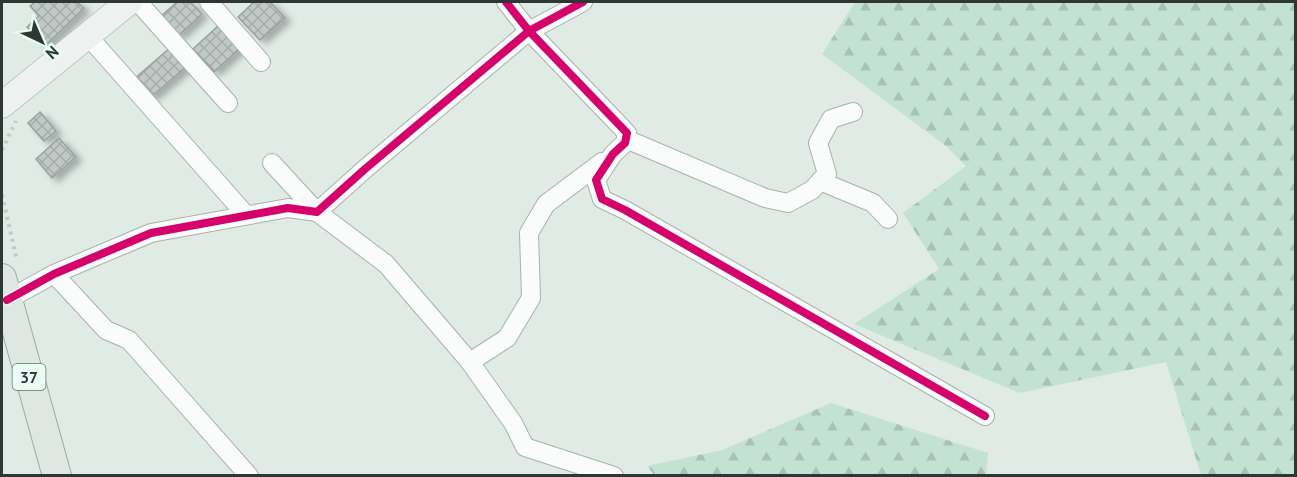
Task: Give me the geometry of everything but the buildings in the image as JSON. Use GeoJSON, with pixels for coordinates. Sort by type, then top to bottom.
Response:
{"type":"FeatureCollection","features":[{"type":"Feature","properties":{"kind":"main road"},"geometry":{"type":"LineString","coordinates":[[2,105],[129,2]]}},
{"type":"Feature","properties":{"kind":"main road","name":"37"},"geometry":{"type":"LineString","coordinates":[[4,289],[50,471]]}},
{"type":"Feature","properties":{"kind":"street"},"geometry":{"type":"LineString","coordinates":[[138,2],[228,103]]}},
{"type":"Feature","properties":{"kind":"street"},"geometry":{"type":"LineString","coordinates":[[209,2],[261,62]]}},
{"type":"Feature","properties":{"kind":"street"},"geometry":{"type":"LineString","coordinates":[[470,362],[507,338],[531,298],[529,233],[546,204],[613,154],[625,143],[627,133],[529,32],[506,2]]}},
{"type":"Feature","properties":{"kind":"street"},"geometry":{"type":"LineString","coordinates":[[318,213],[365,169],[529,32],[583,2]]}},
{"type":"Feature","properties":{"kind":"street"},"geometry":{"type":"LineString","coordinates":[[87,35],[246,215]]}},
{"type":"Feature","properties":{"kind":"street"},"geometry":{"type":"LineString","coordinates":[[626,139],[765,198],[788,203],[812,190],[827,174],[818,143],[831,119],[853,112]]}},
{"type":"Feature","properties":{"kind":"street"},"geometry":{"type":"LineString","coordinates":[[613,154],[596,180],[602,199],[985,416]]}},
{"type":"Feature","properties":{"kind":"street"},"geometry":{"type":"LineString","coordinates":[[272,163],[318,213],[386,264],[470,362],[513,423],[525,447],[614,476]]}},
{"type":"Feature","properties":{"kind":"street"},"geometry":{"type":"LineString","coordinates":[[820,181],[873,203],[888,219]]}},
{"type":"Feature","properties":{"kind":"street"},"geometry":{"type":"LineString","coordinates":[[4,289],[54,274],[151,233],[288,208],[318,213]]}},
{"type":"Feature","properties":{"kind":"street"},"geometry":{"type":"LineString","coordinates":[[54,274],[106,330],[129,340],[249,476]]}},
{"type":"Feature","properties":{"kind":"green space"},"geometry":{"type":"Polygon","coordinates":[[[855,2],[1295,2],[1295,475],[1201,475],[1166,362],[1020,393],[854,324],[939,269],[903,213],[966,166],[946,146],[822,54],[855,2]]]}},
{"type":"Feature","properties":{"kind":"green space"},"geometry":{"type":"Polygon","coordinates":[[[831,403],[988,453],[986,475],[655,476],[647,466],[722,450],[831,403]]]}},
{"type":"Feature","properties":{"kind":"cycle path"},"geometry":{"type":"LineString","coordinates":[[506,2],[529,31],[627,133],[625,143],[613,154],[596,180],[602,199],[985,416]]}},
{"type":"Feature","properties":{"kind":"cycle path"},"geometry":{"type":"LineString","coordinates":[[7,300],[54,274],[151,233],[288,208],[317,212],[529,31],[583,2]]}}]}
